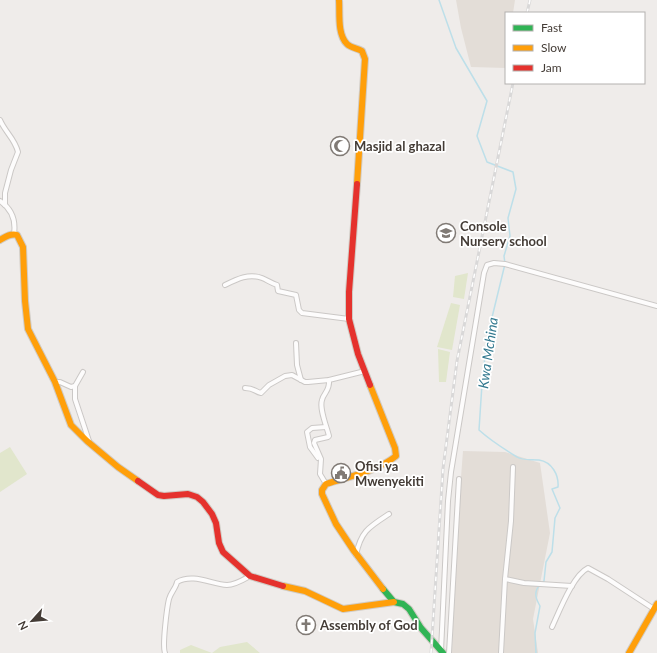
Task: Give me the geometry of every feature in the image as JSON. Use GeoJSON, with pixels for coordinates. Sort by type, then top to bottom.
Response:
{"type":"FeatureCollection","features":[{"type":"Feature","properties":{"kind":"main road"},"geometry":{"type":"LineString","coordinates":[[339,0],[344,40],[348,45],[362,50],[365,58],[355,223],[349,292],[349,319],[353,339],[395,448],[396,456],[392,460],[371,469],[326,484],[322,490],[324,500],[336,526],[356,555],[394,602]]}},
{"type":"Feature","properties":{"kind":"main road"},"geometry":{"type":"LineString","coordinates":[[0,240],[14,234],[17,235],[23,247],[25,301],[28,329],[56,382],[71,425],[90,443],[118,467],[158,495],[188,494],[197,497],[212,514],[216,523],[219,543],[223,552],[250,576],[305,591],[340,608],[394,602],[403,604],[409,609],[421,628],[442,652]]}},
{"type":"Feature","properties":{"kind":"main road"},"geometry":{"type":"LineString","coordinates":[[629,653],[655,609]]}},
{"type":"Feature","properties":{"kind":"street"},"geometry":{"type":"LineString","coordinates":[[0,120],[14,141],[18,152],[11,170],[5,193],[5,205]]}},
{"type":"Feature","properties":{"kind":"street"},"geometry":{"type":"LineString","coordinates":[[0,201],[10,210],[14,221],[14,234]]}},
{"type":"Feature","properties":{"kind":"street"},"geometry":{"type":"LineString","coordinates":[[442,652],[450,479],[484,272],[488,265],[494,263],[504,264],[657,306]]}},
{"type":"Feature","properties":{"kind":"street"},"geometry":{"type":"LineString","coordinates":[[225,285],[242,277],[258,276],[276,285],[278,291],[296,295],[298,298],[299,310],[302,313],[349,319]]}},
{"type":"Feature","properties":{"kind":"street"},"geometry":{"type":"LineString","coordinates":[[296,343],[296,359],[302,380]]}},
{"type":"Feature","properties":{"kind":"street"},"geometry":{"type":"LineString","coordinates":[[245,388],[253,389],[261,393],[269,385],[285,376],[292,375],[308,382],[329,380],[365,371]]}},
{"type":"Feature","properties":{"kind":"street"},"geometry":{"type":"LineString","coordinates":[[82,372],[74,394],[75,403],[90,443]]}},
{"type":"Feature","properties":{"kind":"street"},"geometry":{"type":"LineString","coordinates":[[326,484],[320,474],[321,462],[314,442],[328,438],[329,436],[321,401],[328,390],[329,380]]}},
{"type":"Feature","properties":{"kind":"street"},"geometry":{"type":"LineString","coordinates":[[56,382],[60,382],[71,387],[76,386]]}},
{"type":"Feature","properties":{"kind":"street"},"geometry":{"type":"LineString","coordinates":[[321,462],[310,447],[307,432],[312,428],[326,427]]}},
{"type":"Feature","properties":{"kind":"street"},"geometry":{"type":"LineString","coordinates":[[501,653],[505,580],[511,521],[513,468]]}},
{"type":"Feature","properties":{"kind":"street"},"geometry":{"type":"LineString","coordinates":[[449,653],[459,479]]}},
{"type":"Feature","properties":{"kind":"street"},"geometry":{"type":"LineString","coordinates":[[356,555],[359,541],[366,531],[389,514]]}},
{"type":"Feature","properties":{"kind":"street"},"geometry":{"type":"LineString","coordinates":[[552,627],[572,586],[588,568],[614,582],[655,609]]}},
{"type":"Feature","properties":{"kind":"street"},"geometry":{"type":"LineString","coordinates":[[165,653],[163,644],[167,605],[171,594],[176,589],[179,581],[196,578],[231,585],[250,576]]}},
{"type":"Feature","properties":{"kind":"street"},"geometry":{"type":"LineString","coordinates":[[505,580],[524,583],[572,586]]}},
{"type":"Feature","properties":{"kind":"shaded area"},"geometry":{"type":"Polygon","coordinates":[[[456,0],[515,0],[513,12],[505,12],[505,68],[471,67],[461,28],[456,0]]]}},
{"type":"Feature","properties":{"kind":"shaded area"},"geometry":{"type":"Polygon","coordinates":[[[463,451],[505,452],[540,463],[550,533],[533,619],[538,653],[452,653],[456,543],[463,451]]]}},
{"type":"Feature","properties":{"kind":"green space"},"geometry":{"type":"Polygon","coordinates":[[[468,273],[464,299],[453,297],[455,276],[468,273]]]}},
{"type":"Feature","properties":{"kind":"green space"},"geometry":{"type":"Polygon","coordinates":[[[451,303],[460,305],[452,350],[437,347],[451,303]]]}},
{"type":"Feature","properties":{"kind":"green space"},"geometry":{"type":"Polygon","coordinates":[[[438,349],[450,352],[446,382],[439,382],[438,349]]]}},
{"type":"Feature","properties":{"kind":"green space"},"geometry":{"type":"Polygon","coordinates":[[[10,447],[27,474],[0,492],[0,453],[10,447]]]}},
{"type":"Feature","properties":{"kind":"green space"},"geometry":{"type":"Polygon","coordinates":[[[247,642],[260,653],[212,653],[220,647],[247,642]]]}},
{"type":"Feature","properties":{"kind":"green space"},"geometry":{"type":"Polygon","coordinates":[[[191,645],[212,653],[180,653],[180,650],[191,645]]]}},
{"type":"Feature","properties":{"kind":"waterway","name":"Kwa Mchina"},"geometry":{"type":"LineString","coordinates":[[439,0],[456,48],[487,101],[477,136],[487,162],[513,172],[516,189],[508,218],[510,236],[504,256],[505,264],[487,338],[479,430],[488,438],[519,458],[539,460],[548,463],[556,474],[558,487],[552,489],[560,508],[555,518],[552,552],[546,562],[544,581],[542,583]]}},
{"type":"Feature","properties":{"kind":"waterway","name":"Kwa Mchina"},"geometry":{"type":"LineString","coordinates":[[536,653],[535,633],[540,606],[536,598],[536,590],[540,585]]}},
{"type":"Feature","properties":{"kind":"railway"},"geometry":{"type":"LineString","coordinates":[[527,12],[530,0]]}},
{"type":"Feature","properties":{"kind":"railway"},"geometry":{"type":"LineString","coordinates":[[431,653],[443,469],[457,361],[513,84]]}},
{"type":"Feature","properties":{"kind":"traffic: fast"},"geometry":{"type":"LineString","coordinates":[[383,589],[394,602],[403,604],[409,609],[421,628],[443,653]]}},
{"type":"Feature","properties":{"kind":"traffic: slow"},"geometry":{"type":"LineString","coordinates":[[339,0],[340,29],[344,40],[347,44],[362,51],[365,59],[357,184]]}},
{"type":"Feature","properties":{"kind":"traffic: slow"},"geometry":{"type":"LineString","coordinates":[[0,240],[10,235],[17,235],[23,247],[25,301],[28,329],[55,382],[71,425],[87,441],[118,467],[138,481]]}},
{"type":"Feature","properties":{"kind":"traffic: slow"},"geometry":{"type":"LineString","coordinates":[[370,385],[395,448],[396,456],[371,470],[326,484],[322,490],[322,494],[336,524],[354,551],[383,589]]}},
{"type":"Feature","properties":{"kind":"traffic: slow"},"geometry":{"type":"LineString","coordinates":[[283,586],[305,591],[343,609],[394,602]]}},
{"type":"Feature","properties":{"kind":"traffic: slow"},"geometry":{"type":"LineString","coordinates":[[629,653],[657,604]]}},
{"type":"Feature","properties":{"kind":"traffic: jam"},"geometry":{"type":"LineString","coordinates":[[357,184],[349,292],[349,319],[358,354],[370,385]]}},
{"type":"Feature","properties":{"kind":"traffic: jam"},"geometry":{"type":"LineString","coordinates":[[138,481],[158,495],[188,494],[197,497],[212,514],[216,523],[219,543],[223,552],[250,576],[283,586]]}},
{"type":"Feature","properties":{"kind":"place","name":"Masjid al ghazal"},"geometry":{"type":"Point","coordinates":[340,146]}},
{"type":"Feature","properties":{"kind":"place","name":"Console Nursery school"},"geometry":{"type":"Point","coordinates":[446,233]}},
{"type":"Feature","properties":{"kind":"place","name":"Ofisi ya Mwenyekiti"},"geometry":{"type":"Point","coordinates":[341,473]}},
{"type":"Feature","properties":{"kind":"place","name":"Assembly of God"},"geometry":{"type":"Point","coordinates":[306,625]}}]}
